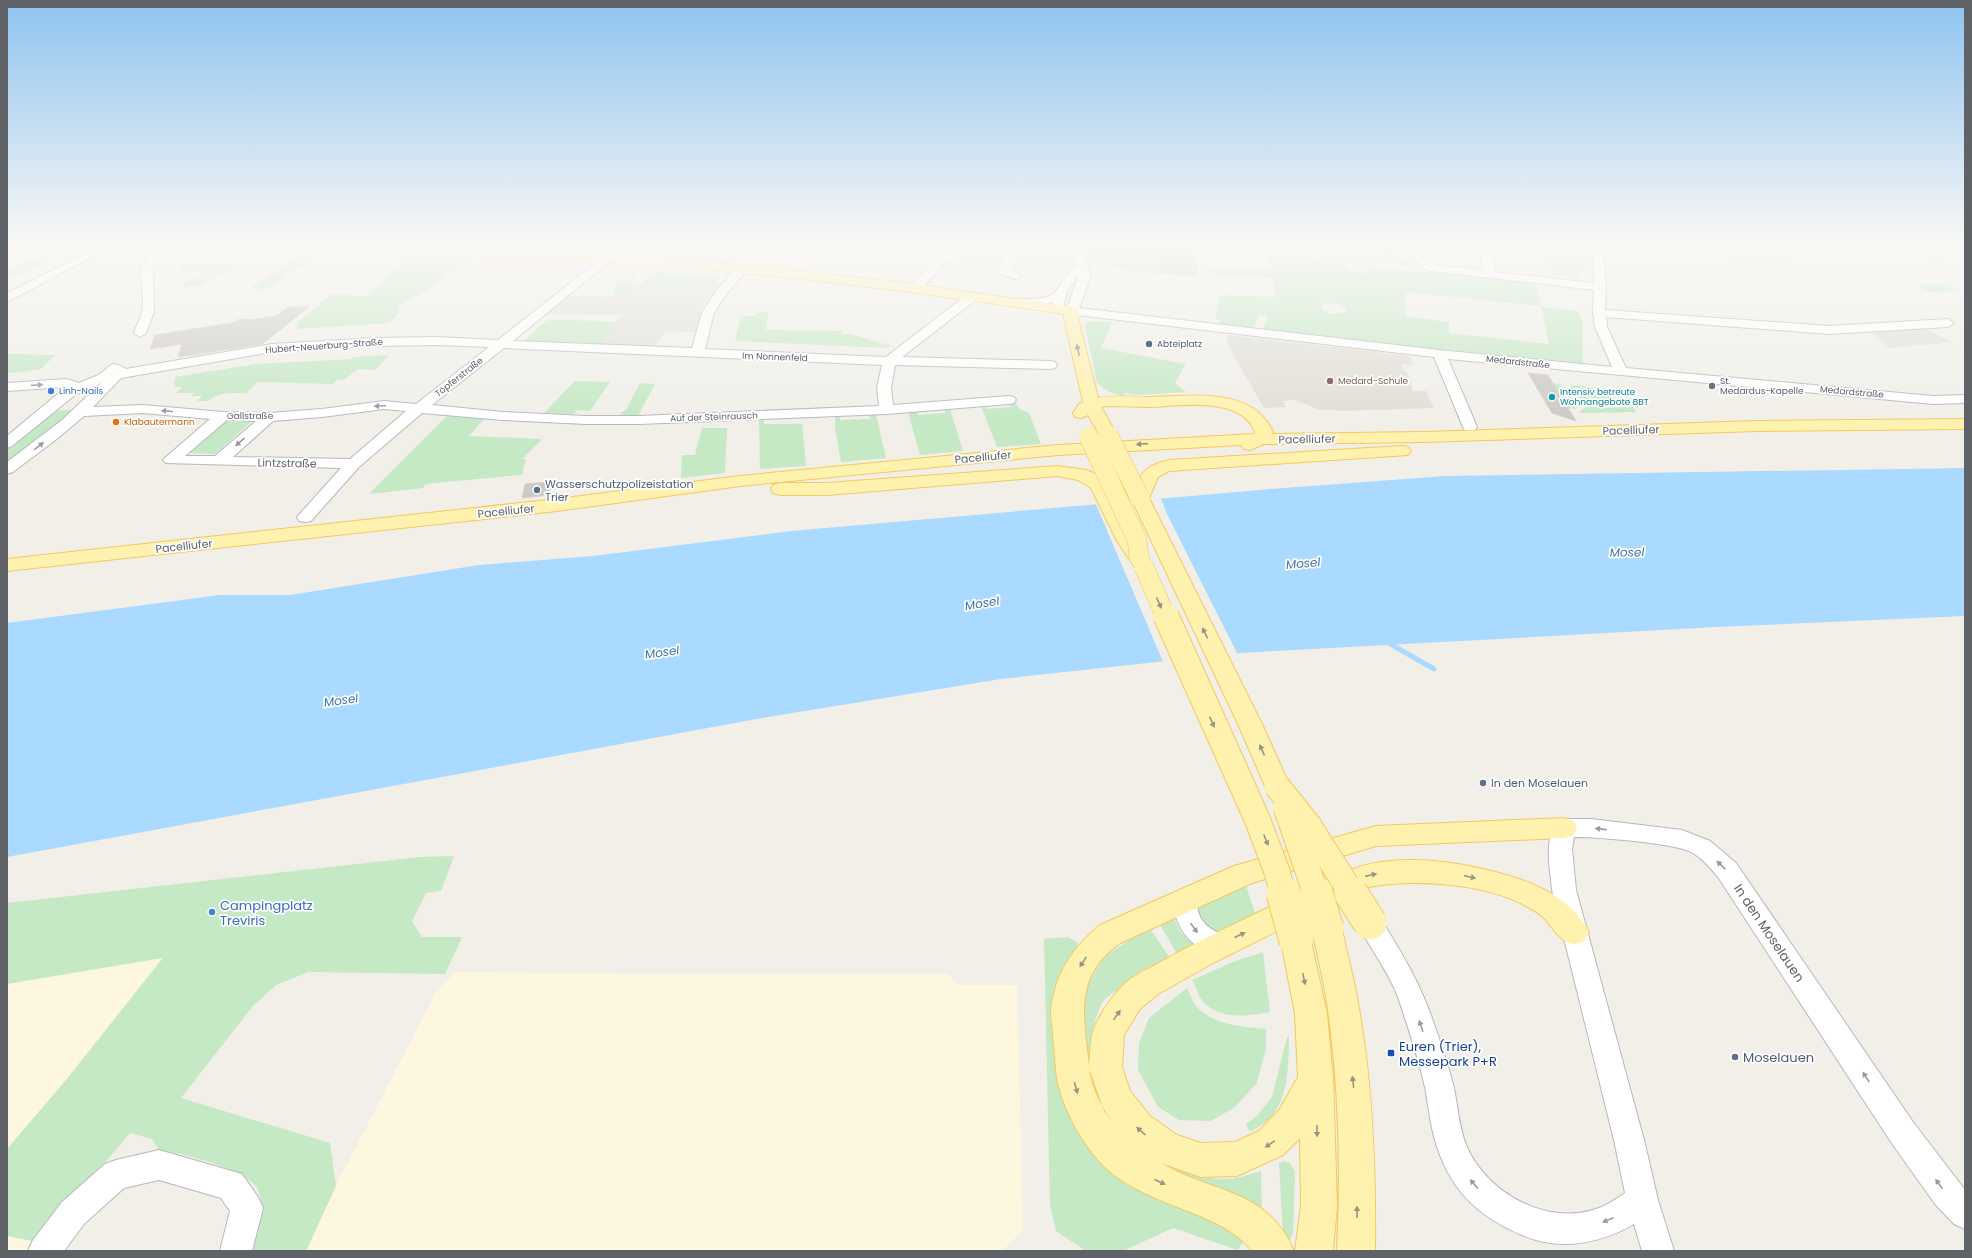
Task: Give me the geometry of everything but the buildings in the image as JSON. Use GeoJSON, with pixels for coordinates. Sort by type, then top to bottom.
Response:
{"type":"FeatureCollection","features":[{"type":"Feature","properties":{"kind":"main road"},"geometry":{"type":"LineString","coordinates":[[1030,306],[1062,314],[1073,328],[1083,372],[1082,406],[1108,435],[1140,498],[1250,724],[1277,786],[1307,864],[1327,929],[1344,1011],[1354,1093],[1358,1212],[1356,1251]]}},
{"type":"Feature","properties":{"kind":"main road"},"geometry":{"type":"LineString","coordinates":[[1062,314],[1089,437],[1137,540],[1140,557],[1261,827],[1277,872],[1296,941],[1311,1014],[1316,1078],[1318,1206],[1314,1251]]}},
{"type":"Feature","properties":{"kind":"main road"},"geometry":{"type":"LineString","coordinates":[[1083,372],[1094,386],[1102,392],[1133,403]]}},
{"type":"Feature","properties":{"kind":"main road"},"geometry":{"type":"LineString","coordinates":[[1082,406],[1111,408],[1133,403],[1200,398],[1219,400],[1245,414],[1283,430],[1326,438]]}},
{"type":"Feature","properties":{"kind":"main road"},"geometry":{"type":"LineString","coordinates":[[1108,435],[1108,416],[1114,411],[1133,403]]}},
{"type":"Feature","properties":{"kind":"main road"},"geometry":{"type":"LineString","coordinates":[[1237,456],[1260,439],[1264,432],[1245,414]]}},
{"type":"Feature","properties":{"kind":"main road"},"geometry":{"type":"LineString","coordinates":[[1181,442],[1199,438],[1220,436],[1231,432],[1240,426],[1245,414]]}},
{"type":"Feature","properties":{"kind":"main road","name":"Pacelliufer"},"geometry":{"type":"LineString","coordinates":[[7,565],[557,505],[740,481],[852,469],[1065,450],[1181,442],[1260,439],[1757,426],[1965,424]]}},
{"type":"Feature","properties":{"kind":"main road","name":"Pacelliufer"},"geometry":{"type":"LineString","coordinates":[[7,575],[530,514],[977,468],[1237,456],[1286,448],[1865,431],[1965,431]]}},
{"type":"Feature","properties":{"kind":"main road"},"geometry":{"type":"LineString","coordinates":[[1260,439],[1286,448]]}},
{"type":"Feature","properties":{"kind":"main road"},"geometry":{"type":"LineString","coordinates":[[1140,498],[1146,478],[1159,468],[1179,464],[1237,456],[1388,452],[1413,449],[1430,444]]}},
{"type":"Feature","properties":{"kind":"main road"},"geometry":{"type":"LineString","coordinates":[[773,489],[827,489],[1057,471],[1075,473],[1092,479],[1099,484],[1127,541],[1140,557]]}},
{"type":"Feature","properties":{"kind":"main road"},"geometry":{"type":"LineString","coordinates":[[1277,786],[1309,826],[1370,923]]}},
{"type":"Feature","properties":{"kind":"main road"},"geometry":{"type":"LineString","coordinates":[[1274,1251],[1264,1236],[1252,1225],[1226,1208],[1157,1180],[1121,1158],[1100,1135],[1088,1116],[1077,1092],[1074,1079],[1067,1013],[1073,981],[1082,963],[1093,948],[1110,934],[1244,874],[1376,836],[1564,828]]}},
{"type":"Feature","properties":{"kind":"main road"},"geometry":{"type":"LineString","coordinates":[[1316,1078],[1286,1129],[1271,1144],[1256,1152],[1227,1161],[1195,1158],[1157,1144],[1137,1128],[1121,1110],[1107,1076],[1104,1052],[1109,1029],[1116,1015],[1130,998],[1144,986],[1218,945],[1359,878],[1395,872],[1461,875],[1504,885],[1531,896],[1551,907],[1574,932]]}},
{"type":"Feature","properties":{"kind":"street"},"geometry":{"type":"LineString","coordinates":[[140,333],[148,312],[148,306]]}},
{"type":"Feature","properties":{"kind":"street","name":"Töpferstraße"},"geometry":{"type":"LineString","coordinates":[[305,516],[354,464],[419,408],[548,306]]}},
{"type":"Feature","properties":{"kind":"street"},"geometry":{"type":"LineString","coordinates":[[697,353],[708,313],[713,306]]}},
{"type":"Feature","properties":{"kind":"street"},"geometry":{"type":"LineString","coordinates":[[887,410],[884,388],[889,361],[960,306]]}},
{"type":"Feature","properties":{"kind":"street"},"geometry":{"type":"LineString","coordinates":[[1062,306],[1062,314]]}},
{"type":"Feature","properties":{"kind":"street"},"geometry":{"type":"LineString","coordinates":[[1062,314],[1069,306]]}},
{"type":"Feature","properties":{"kind":"street"},"geometry":{"type":"LineString","coordinates":[[1083,306],[1110,315]]}},
{"type":"Feature","properties":{"kind":"street"},"geometry":{"type":"LineString","coordinates":[[1599,306],[1598,313],[1601,327],[1621,372]]}},
{"type":"Feature","properties":{"kind":"street"},"geometry":{"type":"LineString","coordinates":[[1598,313],[1829,330],[1948,323]]}},
{"type":"Feature","properties":{"kind":"street","name":"Medardstraße"},"geometry":{"type":"LineString","coordinates":[[1062,314],[1110,315],[1439,354],[1621,372],[1933,400],[1965,399]]}},
{"type":"Feature","properties":{"kind":"street"},"geometry":{"type":"LineString","coordinates":[[1073,328],[1095,318],[1110,315]]}},
{"type":"Feature","properties":{"kind":"street","name":"Hubert-Neuerburg-Straße"},"geometry":{"type":"LineString","coordinates":[[70,392],[90,388],[113,374],[272,348],[311,345],[437,341],[500,345]]}},
{"type":"Feature","properties":{"kind":"street","name":"Im Nonnenfeld"},"geometry":{"type":"LineString","coordinates":[[500,345],[889,361],[1050,365]]}},
{"type":"Feature","properties":{"kind":"street"},"geometry":{"type":"LineString","coordinates":[[1439,354],[1470,427]]}},
{"type":"Feature","properties":{"kind":"street"},"geometry":{"type":"LineString","coordinates":[[7,469],[81,412],[113,374]]}},
{"type":"Feature","properties":{"kind":"street"},"geometry":{"type":"LineString","coordinates":[[7,387],[67,383],[74,385],[70,392],[7,443]]}},
{"type":"Feature","properties":{"kind":"street","name":"Auf der Steinrausch"},"geometry":{"type":"LineString","coordinates":[[419,408],[503,416],[586,420],[688,418],[887,410],[1009,400]]}},
{"type":"Feature","properties":{"kind":"street","name":"Gallstraße"},"geometry":{"type":"LineString","coordinates":[[81,412],[143,409],[223,416],[269,417],[322,413],[384,405],[419,408]]}},
{"type":"Feature","properties":{"kind":"street","name":"Lintzstraße"},"geometry":{"type":"LineString","coordinates":[[223,416],[171,460],[354,464]]}},
{"type":"Feature","properties":{"kind":"street"},"geometry":{"type":"LineString","coordinates":[[219,461],[269,417]]}},
{"type":"Feature","properties":{"kind":"street"},"geometry":{"type":"LineString","coordinates":[[1564,828],[1560,849],[1564,890],[1630,1140],[1642,1200],[1658,1251]]}},
{"type":"Feature","properties":{"kind":"street","name":"In den Moselauen"},"geometry":{"type":"LineString","coordinates":[[1564,828],[1591,828],[1682,839],[1702,847],[1726,870],[1902,1132],[1946,1193],[1965,1213]]}},
{"type":"Feature","properties":{"kind":"street"},"geometry":{"type":"LineString","coordinates":[[1184,900],[1193,930],[1200,936],[1218,945]]}},
{"type":"Feature","properties":{"kind":"street"},"geometry":{"type":"LineString","coordinates":[[1370,923],[1398,969],[1410,995],[1436,1073],[1443,1104],[1446,1131],[1455,1155],[1466,1175],[1481,1192],[1503,1210],[1524,1221],[1546,1227],[1571,1229],[1592,1226],[1616,1217],[1642,1200]]}},
{"type":"Feature","properties":{"kind":"street"},"geometry":{"type":"LineString","coordinates":[[44,1251],[73,1213],[116,1175],[159,1165],[231,1185],[247,1208],[236,1251]]}},
{"type":"Feature","properties":{"kind":"shaded area"},"geometry":{"type":"Polygon","coordinates":[[[554,306],[704,306],[696,332],[666,331],[652,349],[597,347],[622,315],[544,314],[554,306]]]}},
{"type":"Feature","properties":{"kind":"shaded area"},"geometry":{"type":"Polygon","coordinates":[[[1924,328],[1952,342],[1889,348],[1873,333],[1924,328]]]}},
{"type":"Feature","properties":{"kind":"shaded area","name":"Medard-Schule"},"geometry":{"type":"Polygon","coordinates":[[[1228,335],[1410,356],[1413,365],[1402,364],[1404,371],[1407,372],[1413,391],[1426,391],[1434,408],[1342,411],[1317,409],[1296,400],[1283,401],[1286,407],[1264,408],[1229,347],[1226,337],[1228,335]]]}},
{"type":"Feature","properties":{"kind":"shaded area"},"geometry":{"type":"Polygon","coordinates":[[[163,957],[66,1080],[7,1149],[7,984],[163,957]]]}},
{"type":"Feature","properties":{"kind":"shaded area"},"geometry":{"type":"Polygon","coordinates":[[[455,972],[636,974],[947,974],[959,985],[1017,985],[1023,1230],[1002,1251],[306,1251],[336,1186],[435,994],[455,972]]]}},
{"type":"Feature","properties":{"kind":"shaded area"},"geometry":{"type":"Polygon","coordinates":[[[7,1236],[38,1242],[31,1251],[7,1251],[7,1236]]]}},
{"type":"Feature","properties":{"kind":"green space"},"geometry":{"type":"Polygon","coordinates":[[[318,306],[399,306],[399,314],[389,323],[297,329],[297,323],[318,306]]]}},
{"type":"Feature","properties":{"kind":"green space"},"geometry":{"type":"Polygon","coordinates":[[[1218,306],[1322,306],[1320,307],[1326,312],[1337,314],[1347,310],[1347,308],[1342,306],[1405,306],[1405,316],[1449,322],[1449,333],[1549,344],[1541,307],[1578,311],[1582,319],[1583,366],[1263,330],[1268,316],[1259,314],[1254,329],[1219,325],[1220,320],[1215,319],[1218,306]]]}},
{"type":"Feature","properties":{"kind":"green space"},"geometry":{"type":"Polygon","coordinates":[[[768,312],[766,330],[842,331],[841,334],[850,334],[891,346],[888,348],[735,341],[741,316],[756,316],[757,313],[768,312]]]}},
{"type":"Feature","properties":{"kind":"green space"},"geometry":{"type":"Polygon","coordinates":[[[548,319],[617,322],[599,345],[524,341],[548,319]]]}},
{"type":"Feature","properties":{"kind":"green space"},"geometry":{"type":"Polygon","coordinates":[[[1087,322],[1112,322],[1101,348],[1186,364],[1175,383],[1186,392],[1138,395],[1124,393],[1124,396],[1103,388],[1097,382],[1085,326],[1087,322]]]}},
{"type":"Feature","properties":{"kind":"green space"},"geometry":{"type":"Polygon","coordinates":[[[7,354],[55,355],[41,369],[7,373],[7,354]]]}},
{"type":"Feature","properties":{"kind":"green space"},"geometry":{"type":"Polygon","coordinates":[[[389,356],[375,370],[359,369],[343,380],[337,380],[333,384],[258,382],[246,393],[231,393],[216,396],[208,401],[197,401],[202,396],[191,396],[195,393],[176,393],[182,387],[174,387],[175,377],[255,364],[352,359],[353,357],[389,356]]]}},
{"type":"Feature","properties":{"kind":"green space"},"geometry":{"type":"Polygon","coordinates":[[[575,381],[610,382],[590,411],[577,410],[574,414],[544,413],[575,381]]]}},
{"type":"Feature","properties":{"kind":"green space"},"geometry":{"type":"Polygon","coordinates":[[[640,383],[655,384],[638,416],[620,416],[622,412],[625,411],[640,383]]]}},
{"type":"Feature","properties":{"kind":"green space"},"geometry":{"type":"Polygon","coordinates":[[[1553,383],[1560,384],[1574,400],[1581,405],[1575,409],[1568,408],[1553,383]]]}},
{"type":"Feature","properties":{"kind":"green space"},"geometry":{"type":"Polygon","coordinates":[[[1570,385],[1608,389],[1619,405],[1595,406],[1585,403],[1575,393],[1570,385]]]}},
{"type":"Feature","properties":{"kind":"green space"},"geometry":{"type":"Polygon","coordinates":[[[1016,403],[1019,409],[1029,413],[1041,444],[997,447],[981,406],[985,406],[986,409],[1011,407],[1010,404],[1016,403]]]}},
{"type":"Feature","properties":{"kind":"green space"},"geometry":{"type":"Polygon","coordinates":[[[1587,406],[1600,408],[1632,407],[1637,412],[1579,412],[1587,406]]]}},
{"type":"Feature","properties":{"kind":"green space"},"geometry":{"type":"Polygon","coordinates":[[[79,409],[7,465],[7,447],[54,411],[79,409]]]}},
{"type":"Feature","properties":{"kind":"green space"},"geometry":{"type":"Polygon","coordinates":[[[944,409],[950,409],[963,451],[920,455],[908,412],[917,411],[918,415],[945,413],[944,409]]]}},
{"type":"Feature","properties":{"kind":"green space"},"geometry":{"type":"Polygon","coordinates":[[[870,415],[876,415],[886,458],[841,462],[835,428],[835,417],[840,416],[840,420],[870,419],[870,415]]]}},
{"type":"Feature","properties":{"kind":"green space"},"geometry":{"type":"Polygon","coordinates":[[[447,416],[484,419],[469,436],[542,439],[522,459],[526,459],[522,475],[425,484],[423,488],[369,494],[447,416]]]}},
{"type":"Feature","properties":{"kind":"green space"},"geometry":{"type":"Polygon","coordinates":[[[764,420],[764,424],[802,424],[806,466],[760,469],[759,421],[764,420]]]}},
{"type":"Feature","properties":{"kind":"green space"},"geometry":{"type":"Polygon","coordinates":[[[221,422],[251,422],[215,454],[184,453],[221,422]]]}},
{"type":"Feature","properties":{"kind":"green space"},"geometry":{"type":"Polygon","coordinates":[[[702,428],[727,428],[725,473],[681,478],[682,455],[695,455],[702,428]]]}},
{"type":"Feature","properties":{"kind":"green space"},"geometry":{"type":"Polygon","coordinates":[[[454,856],[441,891],[426,893],[412,921],[422,937],[462,937],[445,974],[308,972],[276,985],[253,1006],[181,1098],[330,1143],[336,1186],[306,1251],[248,1251],[258,1226],[261,1213],[261,1200],[256,1186],[248,1179],[225,1167],[182,1154],[159,1150],[152,1139],[130,1133],[38,1242],[7,1236],[7,1149],[66,1080],[163,958],[7,984],[7,903],[420,857],[454,856]]]}},
{"type":"Feature","properties":{"kind":"green space"},"geometry":{"type":"Polygon","coordinates":[[[1245,883],[1256,916],[1217,933],[1205,929],[1199,917],[1197,903],[1245,883]]]}},
{"type":"Feature","properties":{"kind":"green space"},"geometry":{"type":"Polygon","coordinates":[[[1172,914],[1180,931],[1196,945],[1178,956],[1158,921],[1172,914]]]}},
{"type":"Feature","properties":{"kind":"green space"},"geometry":{"type":"Polygon","coordinates":[[[1149,927],[1170,958],[1136,974],[1104,1000],[1101,1005],[1092,1032],[1091,1043],[1091,1070],[1098,1095],[1110,1119],[1128,1139],[1150,1155],[1174,1168],[1200,1176],[1226,1179],[1261,1171],[1262,1221],[1162,1175],[1098,1120],[1077,1021],[1087,986],[1104,957],[1149,927]]]}},
{"type":"Feature","properties":{"kind":"green space"},"geometry":{"type":"Polygon","coordinates":[[[1068,937],[1077,942],[1078,955],[1069,1093],[1248,1233],[1238,1250],[1173,1228],[1123,1251],[1086,1251],[1056,1231],[1050,1205],[1044,939],[1068,937]]]}},
{"type":"Feature","properties":{"kind":"green space"},"geometry":{"type":"Polygon","coordinates":[[[1263,952],[1270,1012],[1253,1015],[1227,1014],[1219,1012],[1204,1003],[1192,980],[1233,962],[1263,952]]]}},
{"type":"Feature","properties":{"kind":"green space"},"geometry":{"type":"Polygon","coordinates":[[[1187,988],[1196,1006],[1205,1014],[1221,1022],[1266,1029],[1266,1048],[1257,1083],[1234,1108],[1210,1121],[1179,1120],[1158,1107],[1138,1070],[1139,1043],[1149,1018],[1187,988]]]}},
{"type":"Feature","properties":{"kind":"green space"},"geometry":{"type":"Polygon","coordinates":[[[1289,1036],[1288,1070],[1284,1091],[1280,1102],[1265,1123],[1252,1131],[1249,1130],[1246,1124],[1256,1117],[1272,1097],[1287,1037],[1289,1036]]]}},
{"type":"Feature","properties":{"kind":"green space"},"geometry":{"type":"Polygon","coordinates":[[[1284,1161],[1290,1163],[1295,1172],[1293,1233],[1289,1242],[1283,1233],[1279,1163],[1284,1161]]]}},
{"type":"Feature","properties":{"kind":"water","name":"Mosel"},"geometry":{"type":"Polygon","coordinates":[[[1965,468],[1965,616],[1716,627],[1240,653],[1001,679],[762,718],[7,857],[7,623],[220,595],[290,595],[479,565],[593,556],[791,531],[1271,489],[1445,476],[1965,468]]]}},
{"type":"Feature","properties":{"kind":"pier"},"geometry":{"type":"Polygon","coordinates":[[[1160,496],[1166,512],[1238,655],[1164,664],[1095,502],[1160,496]]]}},
{"type":"Feature","properties":{"kind":"waterway"},"geometry":{"type":"LineString","coordinates":[[1387,642],[1434,669]]}},
{"type":"Feature","properties":{"kind":"place","name":"Abteiplatz"},"geometry":{"type":"Point","coordinates":[1149,344]}},
{"type":"Feature","properties":{"kind":"place","name":"Medard-Schule"},"geometry":{"type":"Point","coordinates":[1330,381]}},
{"type":"Feature","properties":{"kind":"place","name":"St. Medardus-Kapelle"},"geometry":{"type":"Point","coordinates":[1712,386]}},
{"type":"Feature","properties":{"kind":"place","name":"Linh-Nails"},"geometry":{"type":"Point","coordinates":[51,391]}},
{"type":"Feature","properties":{"kind":"place","name":"Intensiv betreute Wohnangebote BBT"},"geometry":{"type":"Point","coordinates":[1552,397]}},
{"type":"Feature","properties":{"kind":"place","name":"Klabautermann"},"geometry":{"type":"Point","coordinates":[116,422]}},
{"type":"Feature","properties":{"kind":"place","name":"Wasserschutzpolizeistation Trier"},"geometry":{"type":"Point","coordinates":[537,490]}},
{"type":"Feature","properties":{"kind":"place","name":"In den Moselauen"},"geometry":{"type":"Point","coordinates":[1483,783]}},
{"type":"Feature","properties":{"kind":"place","name":"Campingplatz Treviris"},"geometry":{"type":"Point","coordinates":[212,912]}},
{"type":"Feature","properties":{"kind":"place","name":"Euren (Trier), Messepark P+R"},"geometry":{"type":"Point","coordinates":[1391,1053]}},
{"type":"Feature","properties":{"kind":"place","name":"Moselauen"},"geometry":{"type":"Point","coordinates":[1735,1057]}}]}
